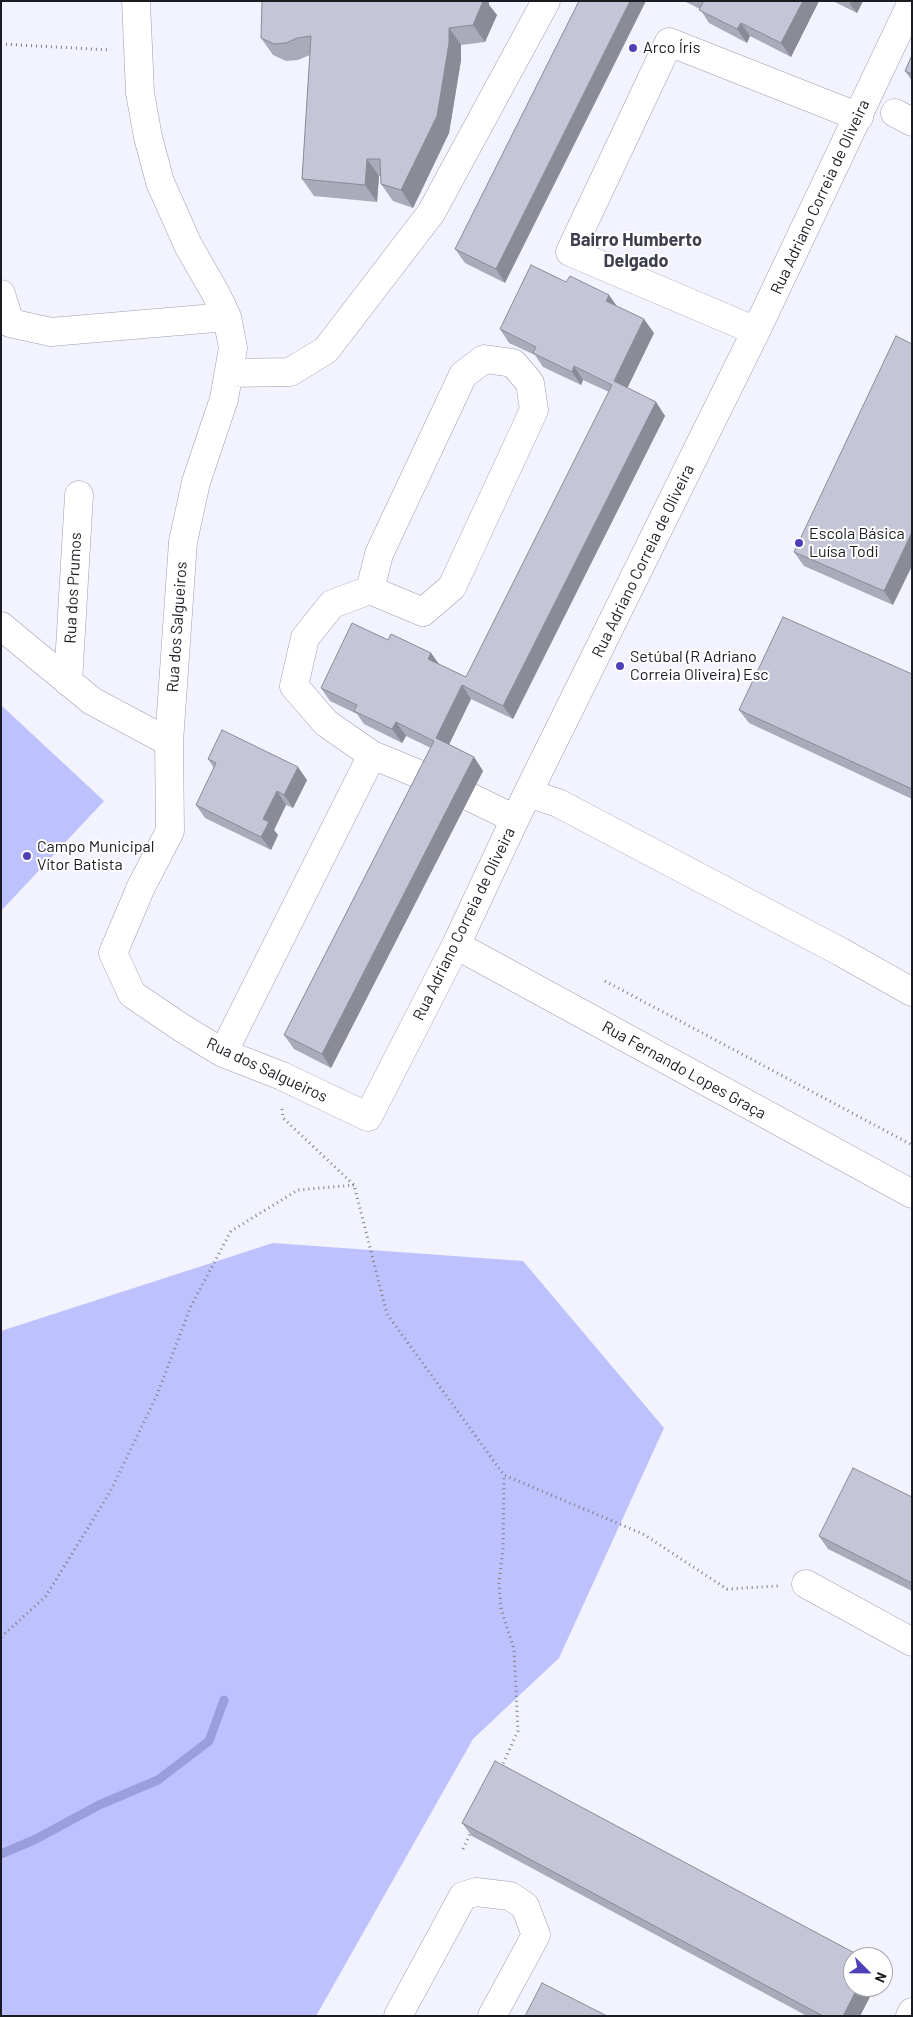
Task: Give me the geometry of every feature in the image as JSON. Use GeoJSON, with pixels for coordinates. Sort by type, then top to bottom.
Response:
{"type":"FeatureCollection","features":[{"type":"Feature","properties":{"kind":"street","name":"Rua dos Salgueiros"},"geometry":{"type":"LineString","coordinates":[[136,1],[140,93],[148,137],[160,182],[188,246],[227,317],[233,348],[224,399],[196,482],[183,542],[170,742],[170,831],[141,887],[113,953],[132,994],[182,1028],[224,1053],[282,1076],[368,1117]]}},
{"type":"Feature","properties":{"kind":"street"},"geometry":{"type":"LineString","coordinates":[[229,373],[290,372],[326,350],[430,213],[546,1]]}},
{"type":"Feature","properties":{"kind":"street","name":"Rua Adriano Correia de Oliveira"},"geometry":{"type":"LineString","coordinates":[[368,1117],[456,945],[515,819],[756,331],[912,2]]}},
{"type":"Feature","properties":{"kind":"street"},"geometry":{"type":"LineString","coordinates":[[756,331],[570,252],[669,42],[859,117]]}},
{"type":"Feature","properties":{"kind":"street"},"geometry":{"type":"LineString","coordinates":[[1,294],[10,323],[51,332],[227,317]]}},
{"type":"Feature","properties":{"kind":"street"},"geometry":{"type":"LineString","coordinates":[[370,590],[379,554],[463,375],[484,359],[513,364],[530,383],[534,410],[452,587],[423,612],[370,590],[332,604],[305,638],[294,686],[326,723],[372,755],[431,779]]}},
{"type":"Feature","properties":{"kind":"street","name":"Rua dos Prumos"},"geometry":{"type":"LineString","coordinates":[[68,682],[78,494]]}},
{"type":"Feature","properties":{"kind":"street"},"geometry":{"type":"LineString","coordinates":[[1,626],[92,701],[170,742]]}},
{"type":"Feature","properties":{"kind":"street"},"geometry":{"type":"LineString","coordinates":[[224,1053],[372,755]]}},
{"type":"Feature","properties":{"kind":"street"},"geometry":{"type":"LineString","coordinates":[[528,793],[558,802],[833,947],[912,992]]}},
{"type":"Feature","properties":{"kind":"street"},"geometry":{"type":"LineString","coordinates":[[470,797],[515,819]]}},
{"type":"Feature","properties":{"kind":"street","name":"Rua Fernando Lopes Graça"},"geometry":{"type":"LineString","coordinates":[[456,945],[912,1194]]}},
{"type":"Feature","properties":{"kind":"street"},"geometry":{"type":"LineString","coordinates":[[806,1584],[912,1642]]}},
{"type":"Feature","properties":{"kind":"street"},"geometry":{"type":"LineString","coordinates":[[398,2016],[463,1896],[476,1892],[510,1896],[525,1906],[536,1935],[492,2016]]}},
{"type":"Feature","properties":{"kind":"street"},"geometry":{"type":"LineString","coordinates":[[910,2016],[912,2012]]}},
{"type":"Feature","properties":{"kind":"path"},"geometry":{"type":"LineString","coordinates":[[1,44],[139,51]]}},
{"type":"Feature","properties":{"kind":"path"},"geometry":{"type":"LineString","coordinates":[[605,981],[912,1145]]}},
{"type":"Feature","properties":{"kind":"path"},"geometry":{"type":"LineString","coordinates":[[282,1076],[282,1118],[354,1185],[387,1314],[504,1475],[643,1534],[726,1589],[806,1584]]}},
{"type":"Feature","properties":{"kind":"path"},"geometry":{"type":"LineString","coordinates":[[1,1637],[46,1596],[110,1492],[157,1396],[191,1306],[231,1231],[298,1190],[354,1185]]}},
{"type":"Feature","properties":{"kind":"path"},"geometry":{"type":"LineString","coordinates":[[499,1773],[518,1731],[514,1649],[501,1609],[499,1583],[503,1549],[504,1475]]}},
{"type":"Feature","properties":{"kind":"path"},"geometry":{"type":"LineString","coordinates":[[463,1849],[475,1823]]}},
{"type":"Feature","properties":{"kind":"shaded area","name":"Campo Municipal Vítor Batista"},"geometry":{"type":"Polygon","coordinates":[[[1,705],[104,801],[1,911],[1,705]]]}},
{"type":"Feature","properties":{"kind":"shaded area"},"geometry":{"type":"Polygon","coordinates":[[[273,1243],[523,1261],[664,1428],[559,1658],[473,1739],[316,2016],[1,2016],[1,1331],[273,1243]]]}},
{"type":"Feature","properties":{"kind":"building"},"geometry":{"type":"Polygon","coordinates":[[[262,1],[483,1],[473,25],[449,28],[449,43],[437,116],[401,190],[381,184],[380,159],[367,159],[365,185],[302,179],[311,36],[297,38],[286,43],[274,44],[261,38],[262,1]]]}},
{"type":"Feature","properties":{"kind":"building"},"geometry":{"type":"Polygon","coordinates":[[[579,1],[630,1],[496,269],[455,249],[579,1]]]}},
{"type":"Feature","properties":{"kind":"building"},"geometry":{"type":"Polygon","coordinates":[[[701,1],[803,1],[781,43],[741,23],[737,29],[699,10],[703,2],[701,1]]]}},
{"type":"Feature","properties":{"kind":"building"},"geometry":{"type":"Polygon","coordinates":[[[912,55],[912,74],[905,71],[912,55]]]}},
{"type":"Feature","properties":{"kind":"building"},"geometry":{"type":"Polygon","coordinates":[[[531,265],[566,282],[570,276],[609,295],[606,301],[644,319],[614,381],[656,402],[503,706],[462,685],[436,738],[474,757],[322,1054],[284,1035],[434,741],[396,722],[392,729],[354,711],[357,705],[321,688],[352,623],[388,640],[391,634],[431,653],[428,659],[466,677],[612,385],[574,366],[572,372],[533,353],[536,347],[500,329],[531,265]]]}},
{"type":"Feature","properties":{"kind":"building"},"geometry":{"type":"Polygon","coordinates":[[[896,336],[912,344],[912,532],[884,591],[794,552],[896,336]]]}},
{"type":"Feature","properties":{"kind":"building"},"geometry":{"type":"Polygon","coordinates":[[[783,617],[912,674],[912,789],[739,710],[783,617]]]}},
{"type":"Feature","properties":{"kind":"building"},"geometry":{"type":"Polygon","coordinates":[[[222,730],[298,767],[284,795],[277,791],[263,819],[269,822],[261,837],[196,805],[216,763],[208,759],[222,730]]]}},
{"type":"Feature","properties":{"kind":"building"},"geometry":{"type":"Polygon","coordinates":[[[853,1468],[912,1497],[912,1583],[819,1536],[853,1468]]]}},
{"type":"Feature","properties":{"kind":"building"},"geometry":{"type":"Polygon","coordinates":[[[495,1761],[843,1947],[843,1997],[853,1997],[843,2016],[823,2016],[462,1823],[495,1761]]]}},
{"type":"Feature","properties":{"kind":"building"},"geometry":{"type":"Polygon","coordinates":[[[542,1983],[607,2016],[525,2016],[542,1983]]]}},
{"type":"Feature","properties":{"kind":"waterway"},"geometry":{"type":"LineString","coordinates":[[1,1854],[36,1839],[99,1805],[158,1780],[209,1741],[224,1700]]}},
{"type":"Feature","properties":{"kind":"place","name":"Arco Íris"},"geometry":{"type":"Point","coordinates":[633,48]}},
{"type":"Feature","properties":{"kind":"place","name":"Escola Básica Luísa Todi"},"geometry":{"type":"Point","coordinates":[799,543]}},
{"type":"Feature","properties":{"kind":"place","name":"Setúbal (R Adriano Correia Oliveira) Esc"},"geometry":{"type":"Point","coordinates":[620,666]}},
{"type":"Feature","properties":{"kind":"place","name":"Campo Municipal Vítor Batista"},"geometry":{"type":"Point","coordinates":[27,856]}},
{"type":"Feature","properties":{"kind":"district","name":"Bairro Humberto Delgado"},"geometry":{"type":"Point","coordinates":[636,250]}}]}
